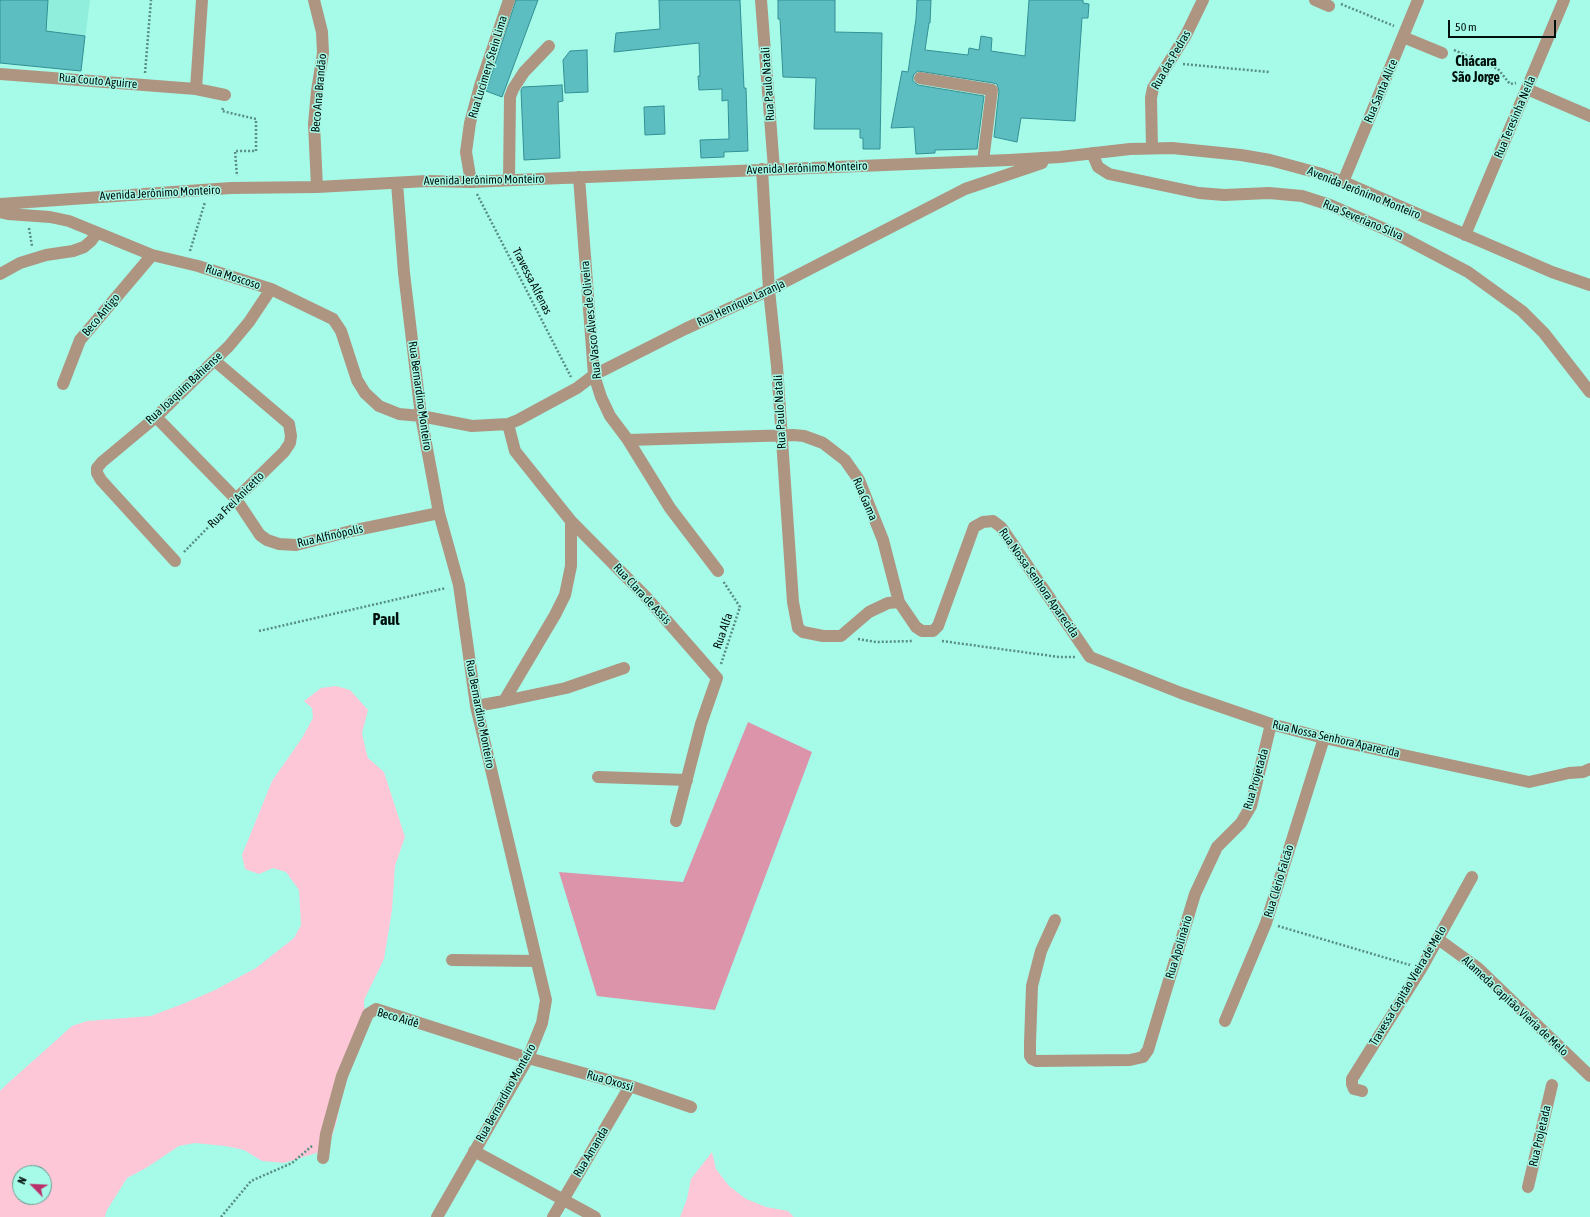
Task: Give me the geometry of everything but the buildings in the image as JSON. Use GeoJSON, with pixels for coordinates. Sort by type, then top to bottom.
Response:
{"type":"FeatureCollection","features":[{"type":"Feature","properties":{"kind":"street"},"geometry":{"type":"LineString","coordinates":[[196,89],[202,0]]}},
{"type":"Feature","properties":{"kind":"street","name":"Beco Ana Brandão"},"geometry":{"type":"LineString","coordinates":[[314,0],[322,32],[324,53],[317,91],[314,124],[317,187]]}},
{"type":"Feature","properties":{"kind":"street","name":"Rua Lucimery Stein Lima"},"geometry":{"type":"LineString","coordinates":[[470,182],[466,152],[470,123],[480,86],[509,0]]}},
{"type":"Feature","properties":{"kind":"street","name":"Rua Paulo Natali"},"geometry":{"type":"LineString","coordinates":[[761,0],[774,169]]}},
{"type":"Feature","properties":{"kind":"street","name":"Rua das Pedras"},"geometry":{"type":"LineString","coordinates":[[1152,148],[1152,93],[1155,83],[1188,30],[1203,0]]}},
{"type":"Feature","properties":{"kind":"street"},"geometry":{"type":"LineString","coordinates":[[1315,0],[1333,4]]}},
{"type":"Feature","properties":{"kind":"street","name":"Rua Santa Alice"},"geometry":{"type":"LineString","coordinates":[[1343,182],[1418,0]]}},
{"type":"Feature","properties":{"kind":"street","name":"Rua Teresinha Neila"},"geometry":{"type":"LineString","coordinates":[[1465,235],[1522,86],[1564,0]]}},
{"type":"Feature","properties":{"kind":"street"},"geometry":{"type":"LineString","coordinates":[[1403,37],[1442,53]]}},
{"type":"Feature","properties":{"kind":"street"},"geometry":{"type":"LineString","coordinates":[[509,180],[510,97],[513,89],[524,72],[549,46]]}},
{"type":"Feature","properties":{"kind":"street","name":"Rua Couto Aguirre"},"geometry":{"type":"LineString","coordinates":[[0,74],[196,89],[225,95]]}},
{"type":"Feature","properties":{"kind":"street"},"geometry":{"type":"LineString","coordinates":[[920,78],[992,90],[983,161]]}},
{"type":"Feature","properties":{"kind":"street"},"geometry":{"type":"LineString","coordinates":[[1522,86],[1590,116]]}},
{"type":"Feature","properties":{"kind":"street","name":"Avenida Jerônimo Monteiro"},"geometry":{"type":"LineString","coordinates":[[0,204],[209,189],[317,187],[427,181],[470,182],[983,161],[1060,157],[1152,148],[1193,149],[1270,160],[1343,182],[1552,272],[1590,285]]}},
{"type":"Feature","properties":{"kind":"street","name":"Rua Severiano Silva"},"geometry":{"type":"LineString","coordinates":[[1092,153],[1098,167],[1109,174],[1199,193],[1224,195],[1269,193],[1302,196],[1330,205],[1403,237],[1468,272],[1522,311],[1544,333],[1590,392]]}},
{"type":"Feature","properties":{"kind":"street","name":"Rua Henrique Laranja"},"geometry":{"type":"LineString","coordinates":[[420,416],[472,426],[508,424],[518,420],[577,388],[594,374],[769,290],[965,189],[981,182],[1060,157]]}},
{"type":"Feature","properties":{"kind":"street","name":"Rua Paulo Natali"},"geometry":{"type":"LineString","coordinates":[[762,169],[769,290],[777,366],[793,602],[798,628],[803,632],[823,636],[841,636]]}},
{"type":"Feature","properties":{"kind":"street","name":"Rua Vasco Alves de Oliveira"},"geometry":{"type":"LineString","coordinates":[[579,177],[594,374],[601,397],[610,416],[628,440],[670,508],[718,571]]}},
{"type":"Feature","properties":{"kind":"street","name":"Rua Bernardino Monteiro"},"geometry":{"type":"LineString","coordinates":[[397,183],[404,273],[420,416],[438,508],[459,585],[476,706],[546,1000],[542,1023],[528,1058],[437,1217]]}},
{"type":"Feature","properties":{"kind":"street","name":"Rua Moscoso"},"geometry":{"type":"LineString","coordinates":[[0,212],[60,219],[152,255],[186,263],[271,290],[333,320],[341,331],[357,380],[365,393],[379,406],[399,414],[420,416]]}},
{"type":"Feature","properties":{"kind":"street"},"geometry":{"type":"LineString","coordinates":[[0,274],[20,263],[46,254],[79,249],[88,244],[97,233]]}},
{"type":"Feature","properties":{"kind":"street","name":"Beco Antigo"},"geometry":{"type":"LineString","coordinates":[[63,384],[80,340],[152,255]]}},
{"type":"Feature","properties":{"kind":"street","name":"Rua Joaquim Bahiense"},"geometry":{"type":"LineString","coordinates":[[175,561],[101,480],[97,473],[97,468],[102,462],[156,417],[215,361],[249,322],[271,290]]}},
{"type":"Feature","properties":{"kind":"street","name":"Rua Frei Anicetto"},"geometry":{"type":"LineString","coordinates":[[215,361],[289,424],[291,436],[290,444],[284,452],[236,499]]}},
{"type":"Feature","properties":{"kind":"street","name":"Rua Alfinópolis"},"geometry":{"type":"LineString","coordinates":[[156,417],[236,499],[260,535],[267,540],[279,544],[296,545],[438,508]]}},
{"type":"Feature","properties":{"kind":"street","name":"Rua Clara de Assis"},"geometry":{"type":"LineString","coordinates":[[508,424],[515,452],[571,521],[647,598],[716,678]]}},
{"type":"Feature","properties":{"kind":"street","name":"Rua Gama"},"geometry":{"type":"LineString","coordinates":[[628,440],[781,435],[804,436],[824,443],[845,460],[859,480],[882,540],[900,602]]}},
{"type":"Feature","properties":{"kind":"street","name":"Rua Alfinópolis"},"geometry":{"type":"LineString","coordinates":[[361,523],[438,508]]}},
{"type":"Feature","properties":{"kind":"street"},"geometry":{"type":"LineString","coordinates":[[504,701],[555,615],[565,595],[571,566],[571,521]]}},
{"type":"Feature","properties":{"kind":"street","name":"Rua Nossa Senhora Aparecida"},"geometry":{"type":"LineString","coordinates":[[900,602],[916,627],[922,631],[933,631],[938,626],[974,527],[983,522],[992,521],[1001,527],[1019,555],[1059,610],[1090,658],[1181,693],[1271,724],[1324,738],[1529,782],[1569,773],[1583,772],[1590,769]]}},
{"type":"Feature","properties":{"kind":"street"},"geometry":{"type":"LineString","coordinates":[[841,636],[869,612],[888,603],[900,602]]}},
{"type":"Feature","properties":{"kind":"street"},"geometry":{"type":"LineString","coordinates":[[476,706],[566,688],[624,668]]}},
{"type":"Feature","properties":{"kind":"street"},"geometry":{"type":"LineString","coordinates":[[676,820],[716,678]]}},
{"type":"Feature","properties":{"kind":"street","name":"Rua Projetada"},"geometry":{"type":"LineString","coordinates":[[1218,847],[1241,823],[1251,806],[1271,724]]}},
{"type":"Feature","properties":{"kind":"street","name":"Rua Clério Falcão"},"geometry":{"type":"LineString","coordinates":[[1225,1021],[1266,923],[1324,738]]}},
{"type":"Feature","properties":{"kind":"street"},"geometry":{"type":"LineString","coordinates":[[598,777],[687,780]]}},
{"type":"Feature","properties":{"kind":"street","name":"Rua Apolinário"},"geometry":{"type":"LineString","coordinates":[[1055,920],[1041,951],[1032,986],[1030,1056],[1036,1061],[1130,1060],[1143,1057],[1148,1050],[1195,894],[1218,847]]}},
{"type":"Feature","properties":{"kind":"street","name":"Travessa Capitão Vieira de Melo"},"geometry":{"type":"LineString","coordinates":[[1362,1091],[1354,1089],[1352,1079],[1421,968],[1472,876]]}},
{"type":"Feature","properties":{"kind":"street","name":"Alameda Capitão Vieria de Melo"},"geometry":{"type":"LineString","coordinates":[[1438,938],[1478,968],[1590,1076]]}},
{"type":"Feature","properties":{"kind":"street"},"geometry":{"type":"LineString","coordinates":[[452,960],[536,961]]}},
{"type":"Feature","properties":{"kind":"street","name":"Beco Aidê"},"geometry":{"type":"LineString","coordinates":[[323,1158],[326,1134],[342,1076],[368,1014],[372,1010],[376,1009],[528,1058]]}},
{"type":"Feature","properties":{"kind":"street","name":"Rua Oxossi"},"geometry":{"type":"LineString","coordinates":[[528,1058],[630,1086],[691,1107]]}},
{"type":"Feature","properties":{"kind":"street","name":"Rua Projetada"},"geometry":{"type":"LineString","coordinates":[[1528,1187],[1552,1085]]}},
{"type":"Feature","properties":{"kind":"street","name":"Rua Amanda"},"geometry":{"type":"LineString","coordinates":[[553,1217],[630,1086]]}},
{"type":"Feature","properties":{"kind":"street"},"geometry":{"type":"LineString","coordinates":[[474,1151],[595,1217]]}},
{"type":"Feature","properties":{"kind":"path"},"geometry":{"type":"LineString","coordinates":[[144,85],[151,0]]}},
{"type":"Feature","properties":{"kind":"path"},"geometry":{"type":"LineString","coordinates":[[1333,4],[1392,26]]}},
{"type":"Feature","properties":{"kind":"path"},"geometry":{"type":"LineString","coordinates":[[1455,50],[1498,68],[1510,84],[1522,86]]}},
{"type":"Feature","properties":{"kind":"path"},"geometry":{"type":"LineString","coordinates":[[1167,65],[1188,64],[1269,72]]}},
{"type":"Feature","properties":{"kind":"path"},"geometry":{"type":"LineString","coordinates":[[225,95],[222,111],[256,119],[256,151],[235,151],[238,188]]}},
{"type":"Feature","properties":{"kind":"path","name":"Travessa Alfenas"},"geometry":{"type":"LineString","coordinates":[[470,182],[577,388]]}},
{"type":"Feature","properties":{"kind":"path"},"geometry":{"type":"LineString","coordinates":[[186,263],[209,189]]}},
{"type":"Feature","properties":{"kind":"path"},"geometry":{"type":"LineString","coordinates":[[28,216],[33,259]]}},
{"type":"Feature","properties":{"kind":"path","name":"Rua Frei Anicetto"},"geometry":{"type":"LineString","coordinates":[[175,561],[236,499]]}},
{"type":"Feature","properties":{"kind":"path","name":"Rua Alfa"},"geometry":{"type":"LineString","coordinates":[[716,678],[740,607],[718,571]]}},
{"type":"Feature","properties":{"kind":"path"},"geometry":{"type":"LineString","coordinates":[[259,631],[459,585]]}},
{"type":"Feature","properties":{"kind":"path"},"geometry":{"type":"LineString","coordinates":[[841,636],[876,642],[920,641]]}},
{"type":"Feature","properties":{"kind":"path","name":"Rua Nossa Senhora Aparecida"},"geometry":{"type":"LineString","coordinates":[[942,641],[1060,657],[1090,658]]}},
{"type":"Feature","properties":{"kind":"path"},"geometry":{"type":"LineString","coordinates":[[1266,923],[1421,968]]}},
{"type":"Feature","properties":{"kind":"path"},"geometry":{"type":"LineString","coordinates":[[221,1217],[251,1181],[292,1162],[326,1134]]}},
{"type":"Feature","properties":{"kind":"shaded area"},"geometry":{"type":"Polygon","coordinates":[[[0,0],[90,0],[81,71],[0,63],[0,0]]]}},
{"type":"Feature","properties":{"kind":"shaded area"},"geometry":{"type":"Polygon","coordinates":[[[336,686],[350,690],[368,710],[362,733],[368,758],[384,772],[405,837],[395,866],[392,910],[384,959],[364,1000],[365,1017],[330,1143],[323,1151],[284,1163],[262,1161],[244,1150],[225,1146],[195,1143],[179,1146],[146,1168],[127,1178],[107,1210],[105,1217],[0,1217],[0,1091],[6,1085],[72,1026],[87,1021],[151,1016],[185,1003],[215,990],[256,968],[294,938],[301,925],[299,890],[286,872],[273,868],[259,874],[245,869],[242,855],[272,781],[302,738],[313,718],[312,708],[304,701],[321,688],[336,686]]]}},
{"type":"Feature","properties":{"kind":"shaded area"},"geometry":{"type":"Polygon","coordinates":[[[748,722],[812,752],[715,1010],[597,996],[559,872],[683,882],[748,722]]]}},
{"type":"Feature","properties":{"kind":"shaded area"},"geometry":{"type":"Polygon","coordinates":[[[712,1152],[716,1169],[729,1186],[746,1199],[766,1207],[788,1211],[794,1217],[680,1217],[687,1199],[691,1179],[712,1152]]]}},
{"type":"Feature","properties":{"kind":"district","name":"Chácara São Jorge"},"geometry":{"type":"Point","coordinates":[1476,70]}},
{"type":"Feature","properties":{"kind":"district","name":"Paul"},"geometry":{"type":"Point","coordinates":[386,620]}}]}
